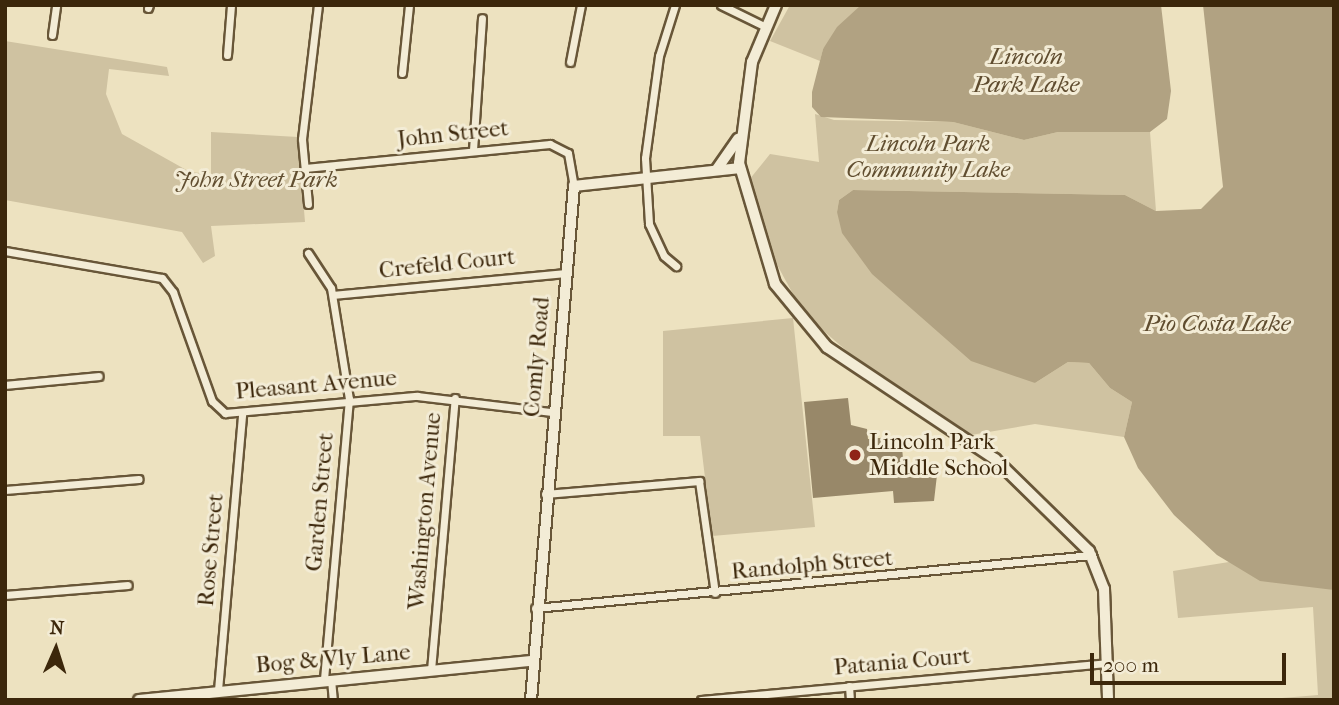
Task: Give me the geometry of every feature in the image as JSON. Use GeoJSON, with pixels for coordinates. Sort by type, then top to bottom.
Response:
{"type":"FeatureCollection","features":[{"type":"Feature","properties":{"kind":"street"},"geometry":{"type":"LineString","coordinates":[[52,35],[56,5]]}},
{"type":"Feature","properties":{"kind":"street"},"geometry":{"type":"LineString","coordinates":[[227,55],[232,5]]}},
{"type":"Feature","properties":{"kind":"street"},"geometry":{"type":"LineString","coordinates":[[308,204],[302,139],[318,5]]}},
{"type":"Feature","properties":{"kind":"street"},"geometry":{"type":"LineString","coordinates":[[402,72],[409,5]]}},
{"type":"Feature","properties":{"kind":"street"},"geometry":{"type":"LineString","coordinates":[[570,62],[581,5]]}},
{"type":"Feature","properties":{"kind":"street"},"geometry":{"type":"LineString","coordinates":[[675,5],[659,56],[646,178],[653,235],[676,266]]}},
{"type":"Feature","properties":{"kind":"street"},"geometry":{"type":"LineString","coordinates":[[721,5],[764,26]]}},
{"type":"Feature","properties":{"kind":"street"},"geometry":{"type":"LineString","coordinates":[[713,170],[732,155],[764,26],[776,5]]}},
{"type":"Feature","properties":{"kind":"street"},"geometry":{"type":"LineString","coordinates":[[473,150],[482,18]]}},
{"type":"Feature","properties":{"kind":"street"},"geometry":{"type":"LineString","coordinates":[[744,111],[740,168],[771,275],[799,318],[863,376],[995,459],[1091,555],[1104,589],[1108,700]]}},
{"type":"Feature","properties":{"kind":"street","name":"John Street"},"geometry":{"type":"LineString","coordinates":[[305,168],[473,150],[559,145],[568,153],[573,186]]}},
{"type":"Feature","properties":{"kind":"street"},"geometry":{"type":"LineString","coordinates":[[573,186],[740,168]]}},
{"type":"Feature","properties":{"kind":"street","name":"Comly Road"},"geometry":{"type":"LineString","coordinates":[[531,700],[534,608],[573,186]]}},
{"type":"Feature","properties":{"kind":"street","name":"Pleasant Avenue"},"geometry":{"type":"LineString","coordinates":[[5,251],[162,278],[173,292],[212,401],[225,413],[349,401],[455,398],[552,412]]}},
{"type":"Feature","properties":{"kind":"street","name":"Garden Street"},"geometry":{"type":"LineString","coordinates":[[308,253],[323,270],[333,295],[349,401],[327,678],[333,700]]}},
{"type":"Feature","properties":{"kind":"street","name":"Crefeld Court"},"geometry":{"type":"LineString","coordinates":[[333,295],[565,272]]}},
{"type":"Feature","properties":{"kind":"street"},"geometry":{"type":"LineString","coordinates":[[5,385],[99,376]]}},
{"type":"Feature","properties":{"kind":"street","name":"Washington Avenue"},"geometry":{"type":"LineString","coordinates":[[431,670],[455,398]]}},
{"type":"Feature","properties":{"kind":"street","name":"Rose Street"},"geometry":{"type":"LineString","coordinates":[[218,690],[242,413]]}},
{"type":"Feature","properties":{"kind":"street"},"geometry":{"type":"LineString","coordinates":[[5,490],[139,479]]}},
{"type":"Feature","properties":{"kind":"street"},"geometry":{"type":"LineString","coordinates":[[544,494],[700,482],[715,593]]}},
{"type":"Feature","properties":{"kind":"street","name":"Randolph Street"},"geometry":{"type":"LineString","coordinates":[[534,608],[715,593],[1091,555]]}},
{"type":"Feature","properties":{"kind":"street"},"geometry":{"type":"LineString","coordinates":[[5,596],[128,584]]}},
{"type":"Feature","properties":{"kind":"street","name":"Bog & Vly Lane"},"geometry":{"type":"LineString","coordinates":[[139,700],[192,697],[218,690],[327,678],[531,661]]}},
{"type":"Feature","properties":{"kind":"street","name":"Patania Court"},"geometry":{"type":"LineString","coordinates":[[701,700],[1106,663]]}},
{"type":"Feature","properties":{"kind":"street"},"geometry":{"type":"LineString","coordinates":[[849,686],[850,700]]}},
{"type":"Feature","properties":{"kind":"green space"},"geometry":{"type":"Polygon","coordinates":[[[790,5],[861,5],[823,49],[820,61],[770,41],[790,5]]]}},
{"type":"Feature","properties":{"kind":"green space","name":"John Street Park"},"geometry":{"type":"Polygon","coordinates":[[[5,41],[167,67],[169,76],[109,69],[106,94],[122,134],[190,172],[211,174],[211,132],[298,137],[305,222],[211,226],[215,256],[203,263],[182,232],[5,200],[5,41]]]}},
{"type":"Feature","properties":{"kind":"green space","name":"Lincoln Park Community Lake"},"geometry":{"type":"Polygon","coordinates":[[[815,114],[834,120],[953,122],[1024,140],[1058,132],[1150,132],[1156,211],[1125,195],[853,190],[839,200],[837,212],[1035,383],[1068,362],[1089,363],[1110,388],[1132,402],[1124,437],[1035,424],[971,435],[878,378],[804,314],[764,241],[749,180],[770,154],[819,162],[815,114]]]}},
{"type":"Feature","properties":{"kind":"green space"},"geometry":{"type":"Polygon","coordinates":[[[793,318],[815,527],[712,536],[700,436],[663,436],[663,331],[793,318]]]}},
{"type":"Feature","properties":{"kind":"green space"},"geometry":{"type":"Polygon","coordinates":[[[1229,562],[1334,565],[1334,700],[1258,700],[1318,695],[1313,607],[1178,618],[1173,571],[1229,562]]]}},
{"type":"Feature","properties":{"kind":"water","name":"Lincoln Park Lake"},"geometry":{"type":"Polygon","coordinates":[[[861,5],[1161,5],[1171,91],[1167,119],[1150,132],[1058,132],[1024,140],[953,122],[821,117],[812,107],[812,92],[823,49],[837,27],[861,5]]]}},
{"type":"Feature","properties":{"kind":"water","name":"Pio Costa Lake"},"geometry":{"type":"Polygon","coordinates":[[[1203,5],[1334,5],[1334,590],[1260,581],[1217,555],[1174,515],[1138,468],[1124,437],[1132,402],[1110,388],[1089,363],[1068,362],[1035,383],[971,361],[872,274],[842,233],[837,212],[839,200],[853,190],[1125,195],[1156,211],[1201,209],[1223,187],[1203,5]]]}},
{"type":"Feature","properties":{"kind":"building","name":"Lincoln Park Middle School"},"geometry":{"type":"Polygon","coordinates":[[[848,398],[851,425],[867,429],[868,439],[901,436],[904,470],[926,468],[927,476],[937,475],[934,501],[894,503],[893,491],[813,498],[804,402],[848,398]]]}},
{"type":"Feature","properties":{"kind":"place","name":"Lincoln Park Middle School"},"geometry":{"type":"Point","coordinates":[855,455]}}]}
